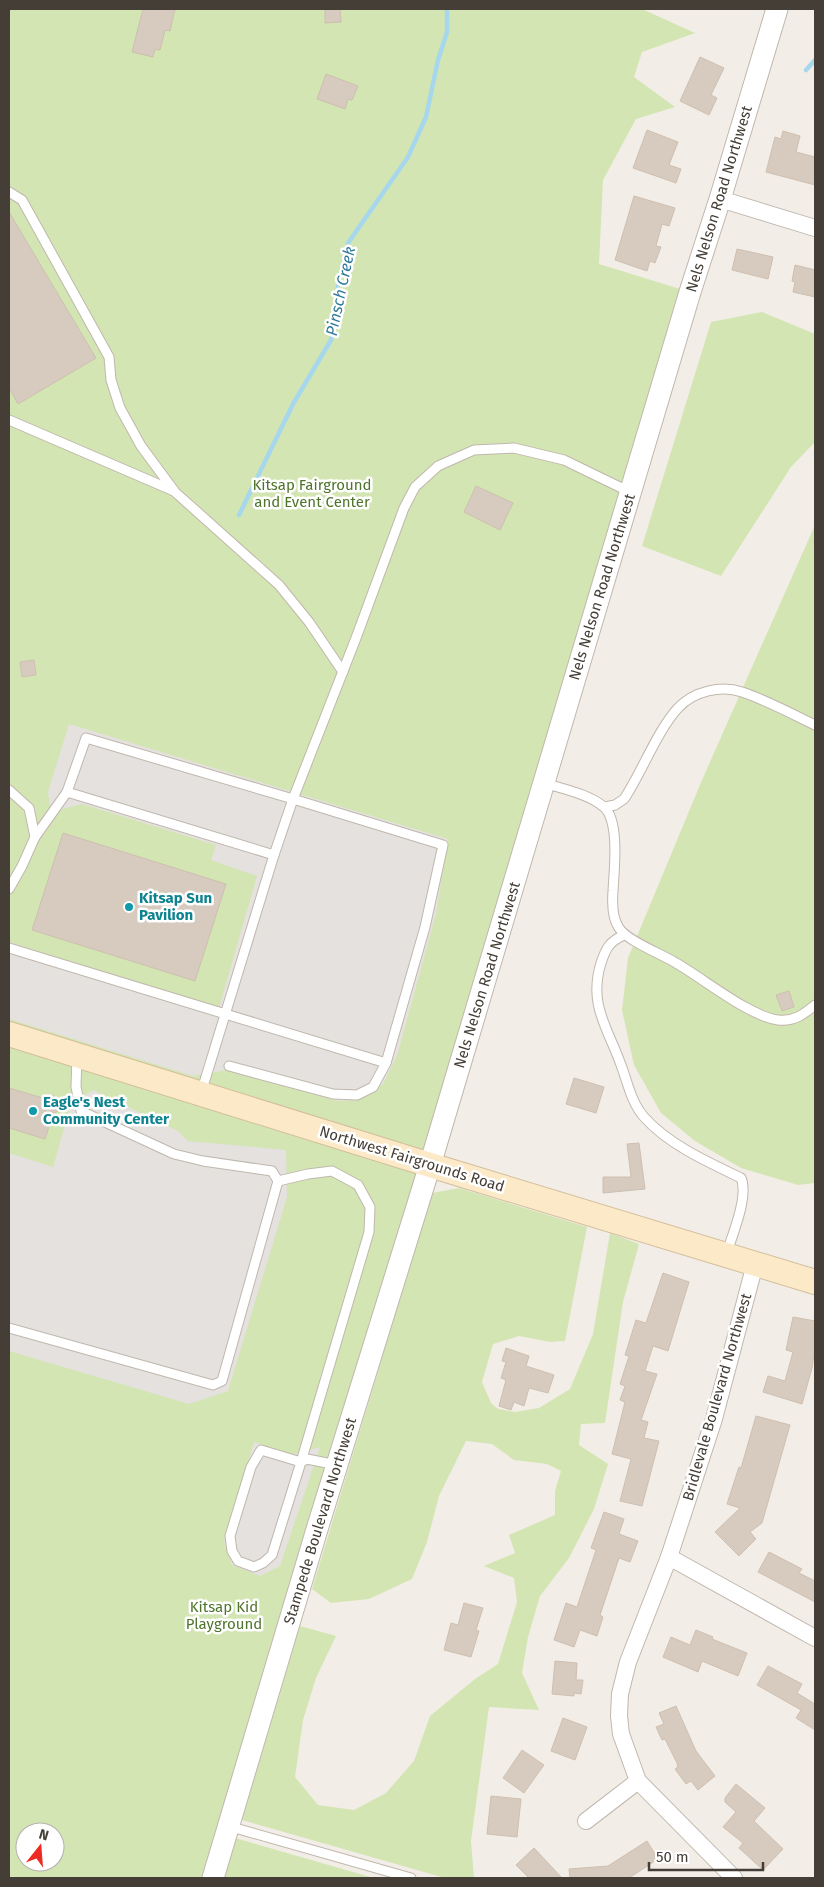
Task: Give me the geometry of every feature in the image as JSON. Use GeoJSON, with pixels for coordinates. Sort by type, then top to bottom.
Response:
{"type":"FeatureCollection","features":[{"type":"Feature","properties":{"kind":"main road","name":"Northwest Fairgrounds Road"},"geometry":{"type":"LineString","coordinates":[[9,1034],[815,1282]]}},
{"type":"Feature","properties":{"kind":"street","name":"Nels Nelson Road Northwest"},"geometry":{"type":"LineString","coordinates":[[430,1165],[690,292],[777,9]]}},
{"type":"Feature","properties":{"kind":"street"},"geometry":{"type":"LineString","coordinates":[[720,199],[815,228]]}},
{"type":"Feature","properties":{"kind":"street","name":"Stampede Boulevard Northwest"},"geometry":{"type":"LineString","coordinates":[[212,1878],[430,1165]]}},
{"type":"Feature","properties":{"kind":"street","name":"Bridlevale Boulevard Northwest"},"geometry":{"type":"LineString","coordinates":[[734,1878],[638,1781],[618,1716],[620,1694],[628,1662],[669,1557],[714,1418],[755,1264]]}},
{"type":"Feature","properties":{"kind":"street"},"geometry":{"type":"LineString","coordinates":[[669,1557],[815,1638]]}},
{"type":"Feature","properties":{"kind":"street"},"geometry":{"type":"LineString","coordinates":[[586,1821],[638,1781]]}},
{"type":"Feature","properties":{"kind":"lane"},"geometry":{"type":"LineString","coordinates":[[9,192],[22,200],[109,357],[111,380],[120,408],[141,446],[175,492],[279,586],[309,622],[343,672]]}},
{"type":"Feature","properties":{"kind":"lane"},"geometry":{"type":"LineString","coordinates":[[9,420],[175,492]]}},
{"type":"Feature","properties":{"kind":"lane"},"geometry":{"type":"LineString","coordinates":[[201,1093],[293,799],[404,508],[415,487],[438,466],[474,450],[514,448],[564,460],[631,492]]}},
{"type":"Feature","properties":{"kind":"lane"},"geometry":{"type":"LineString","coordinates":[[605,807],[615,805],[624,799],[667,723],[679,707],[702,692],[724,690],[741,692],[815,725]]}},
{"type":"Feature","properties":{"kind":"lane"},"geometry":{"type":"LineString","coordinates":[[9,889],[35,837],[67,792],[86,738],[443,845],[425,927],[386,1062],[372,1087],[357,1095],[332,1094],[229,1066]]}},
{"type":"Feature","properties":{"kind":"lane"},"geometry":{"type":"LineString","coordinates":[[544,783],[590,799],[605,807],[610,816],[613,827],[615,861],[613,913],[617,926],[624,935],[677,963],[730,997],[766,1017],[781,1021],[800,1018],[815,1005]]}},
{"type":"Feature","properties":{"kind":"lane"},"geometry":{"type":"LineString","coordinates":[[9,790],[29,808],[35,837]]}},
{"type":"Feature","properties":{"kind":"lane"},"geometry":{"type":"LineString","coordinates":[[67,792],[274,856]]}},
{"type":"Feature","properties":{"kind":"lane"},"geometry":{"type":"LineString","coordinates":[[624,935],[612,941],[604,954],[600,968],[596,997],[602,1020],[621,1064],[633,1101],[644,1116],[677,1144],[741,1178],[744,1184],[743,1197],[726,1255]]}},
{"type":"Feature","properties":{"kind":"lane"},"geometry":{"type":"LineString","coordinates":[[9,948],[386,1062]]}},
{"type":"Feature","properties":{"kind":"lane"},"geometry":{"type":"LineString","coordinates":[[9,1328],[214,1385],[222,1381],[278,1182],[272,1171],[203,1161],[174,1154],[81,1111],[76,1087],[77,1055]]}},
{"type":"Feature","properties":{"kind":"lane"},"geometry":{"type":"LineString","coordinates":[[278,1182],[308,1174],[332,1171],[358,1185],[370,1208],[369,1232],[300,1462],[272,1554],[263,1563],[254,1567],[238,1561],[232,1551],[230,1536],[251,1467],[261,1450],[300,1462],[307,1459],[337,1465]]}},
{"type":"Feature","properties":{"kind":"lane"},"geometry":{"type":"LineString","coordinates":[[228,1826],[411,1878]]}},
{"type":"Feature","properties":{"kind":"green space","name":"Kitsap Fairground and Event Center"},"geometry":{"type":"Polygon","coordinates":[[[9,9],[642,9],[695,33],[642,52],[634,77],[675,107],[636,119],[603,180],[599,264],[690,292],[213,1878],[9,1878],[9,9]]]}},
{"type":"Feature","properties":{"kind":"green space"},"geometry":{"type":"Polygon","coordinates":[[[762,312],[815,334],[815,442],[791,467],[721,576],[642,546],[711,322],[762,312]]]}},
{"type":"Feature","properties":{"kind":"green space"},"geometry":{"type":"Polygon","coordinates":[[[815,525],[815,1183],[798,1185],[741,1168],[695,1141],[661,1113],[634,1065],[622,1010],[628,958],[702,780],[815,525]]]}},
{"type":"Feature","properties":{"kind":"green space"},"geometry":{"type":"Polygon","coordinates":[[[459,1188],[587,1227],[565,1341],[550,1342],[519,1336],[493,1344],[482,1382],[491,1403],[498,1409],[515,1412],[539,1408],[570,1389],[593,1334],[610,1233],[639,1244],[623,1302],[605,1423],[581,1424],[579,1445],[608,1464],[594,1509],[569,1558],[540,1596],[528,1637],[522,1673],[539,1710],[489,1707],[471,1841],[474,1878],[445,1878],[242,1820],[300,1626],[336,1636],[316,1678],[303,1720],[295,1777],[318,1805],[354,1810],[386,1793],[414,1761],[430,1716],[475,1679],[498,1664],[517,1602],[514,1578],[484,1566],[515,1553],[509,1535],[555,1515],[555,1491],[561,1471],[547,1464],[514,1460],[492,1444],[466,1441],[439,1496],[427,1542],[412,1579],[369,1599],[331,1603],[312,1589],[432,1193],[459,1188]]]}},
{"type":"Feature","properties":{"kind":"green space"},"geometry":{"type":"Polygon","coordinates":[[[235,1838],[374,1878],[223,1878],[235,1838]]]}},
{"type":"Feature","properties":{"kind":"shaded area"},"geometry":{"type":"Polygon","coordinates":[[[69,724],[448,839],[436,914],[397,1056],[383,1084],[358,1100],[337,1101],[227,1070],[193,1076],[9,1019],[9,942],[219,1008],[257,876],[211,860],[216,845],[82,804],[51,812],[48,792],[69,724]]]}},
{"type":"Feature","properties":{"kind":"shaded area"},"geometry":{"type":"Polygon","coordinates":[[[93,1090],[178,1131],[188,1141],[286,1150],[287,1197],[228,1391],[189,1404],[9,1351],[9,1153],[53,1167],[71,1104],[93,1090]]]}},
{"type":"Feature","properties":{"kind":"shaded area"},"geometry":{"type":"Polygon","coordinates":[[[254,1442],[292,1455],[320,1447],[280,1566],[260,1576],[232,1565],[224,1542],[254,1442]]]}},
{"type":"Feature","properties":{"kind":"building"},"geometry":{"type":"Polygon","coordinates":[[[143,9],[175,9],[170,31],[165,30],[160,50],[155,49],[153,57],[132,52],[143,9]]]}},
{"type":"Feature","properties":{"kind":"building"},"geometry":{"type":"Polygon","coordinates":[[[325,9],[340,9],[341,22],[325,23],[325,9]]]}},
{"type":"Feature","properties":{"kind":"building"},"geometry":{"type":"Polygon","coordinates":[[[700,57],[724,68],[711,95],[717,98],[709,115],[680,101],[700,57]]]}},
{"type":"Feature","properties":{"kind":"building"},"geometry":{"type":"Polygon","coordinates":[[[326,74],[358,86],[352,100],[348,99],[345,109],[317,99],[326,74]]]}},
{"type":"Feature","properties":{"kind":"building"},"geometry":{"type":"Polygon","coordinates":[[[647,130],[678,142],[669,165],[681,169],[676,183],[633,168],[647,130]]]}},
{"type":"Feature","properties":{"kind":"building"},"geometry":{"type":"Polygon","coordinates":[[[783,131],[800,136],[796,152],[815,157],[815,185],[766,172],[775,137],[781,139],[783,131]]]}},
{"type":"Feature","properties":{"kind":"building"},"geometry":{"type":"Polygon","coordinates":[[[634,196],[675,208],[669,226],[662,224],[656,246],[661,247],[655,263],[650,261],[647,271],[615,260],[634,196]]]}},
{"type":"Feature","properties":{"kind":"building"},"geometry":{"type":"Polygon","coordinates":[[[9,212],[96,358],[18,404],[9,388],[9,212]]]}},
{"type":"Feature","properties":{"kind":"building"},"geometry":{"type":"Polygon","coordinates":[[[737,249],[773,257],[768,279],[732,270],[737,249]]]}},
{"type":"Feature","properties":{"kind":"building"},"geometry":{"type":"Polygon","coordinates":[[[795,265],[815,270],[815,297],[793,292],[795,282],[792,281],[795,265]]]}},
{"type":"Feature","properties":{"kind":"building"},"geometry":{"type":"Polygon","coordinates":[[[476,486],[513,503],[500,530],[464,512],[476,486]]]}},
{"type":"Feature","properties":{"kind":"building"},"geometry":{"type":"Polygon","coordinates":[[[34,660],[36,675],[22,677],[20,662],[34,660]]]}},
{"type":"Feature","properties":{"kind":"building","name":"Kitsap Sun Pavilion"},"geometry":{"type":"Polygon","coordinates":[[[63,833],[226,884],[195,981],[32,930],[63,833]]]}},
{"type":"Feature","properties":{"kind":"building"},"geometry":{"type":"Polygon","coordinates":[[[789,991],[794,1007],[782,1011],[776,995],[789,991]]]}},
{"type":"Feature","properties":{"kind":"building"},"geometry":{"type":"Polygon","coordinates":[[[574,1078],[604,1087],[596,1113],[566,1104],[574,1078]]]}},
{"type":"Feature","properties":{"kind":"building","name":"Eagle's Nest Community Center"},"geometry":{"type":"Polygon","coordinates":[[[9,1088],[46,1099],[53,1095],[63,1108],[53,1114],[45,1139],[9,1128],[9,1088]]]}},
{"type":"Feature","properties":{"kind":"building"},"geometry":{"type":"Polygon","coordinates":[[[639,1143],[645,1189],[603,1193],[603,1177],[631,1177],[627,1144],[639,1143]]]}},
{"type":"Feature","properties":{"kind":"building"},"geometry":{"type":"Polygon","coordinates":[[[663,1273],[689,1282],[668,1351],[653,1346],[645,1371],[657,1374],[641,1420],[648,1422],[644,1438],[659,1441],[642,1506],[620,1501],[631,1459],[612,1454],[625,1402],[620,1400],[625,1386],[620,1384],[629,1356],[625,1355],[636,1320],[646,1323],[663,1273]]]}},
{"type":"Feature","properties":{"kind":"building"},"geometry":{"type":"Polygon","coordinates":[[[793,1317],[815,1321],[815,1349],[802,1404],[763,1392],[768,1376],[785,1381],[793,1352],[786,1350],[793,1317]]]}},
{"type":"Feature","properties":{"kind":"building"},"geometry":{"type":"Polygon","coordinates":[[[506,1348],[529,1356],[526,1366],[554,1375],[548,1393],[529,1388],[524,1406],[514,1402],[511,1410],[499,1406],[506,1380],[501,1378],[506,1362],[502,1361],[506,1348]]]}},
{"type":"Feature","properties":{"kind":"building"},"geometry":{"type":"Polygon","coordinates":[[[756,1416],[790,1425],[762,1523],[750,1532],[756,1539],[739,1556],[715,1532],[740,1508],[727,1504],[739,1467],[741,1468],[756,1416]]]}},
{"type":"Feature","properties":{"kind":"building"},"geometry":{"type":"Polygon","coordinates":[[[604,1512],[624,1519],[619,1534],[638,1541],[630,1562],[619,1558],[600,1615],[603,1617],[597,1636],[580,1630],[574,1647],[554,1640],[566,1603],[577,1607],[596,1550],[591,1548],[604,1512]]]}},
{"type":"Feature","properties":{"kind":"building"},"geometry":{"type":"Polygon","coordinates":[[[769,1552],[802,1569],[799,1573],[815,1581],[815,1602],[758,1572],[769,1552]]]}},
{"type":"Feature","properties":{"kind":"building"},"geometry":{"type":"Polygon","coordinates":[[[464,1603],[483,1608],[476,1630],[479,1631],[471,1657],[444,1650],[451,1623],[458,1625],[464,1603]]]}},
{"type":"Feature","properties":{"kind":"building"},"geometry":{"type":"Polygon","coordinates":[[[696,1630],[713,1637],[712,1639],[747,1653],[738,1676],[702,1661],[698,1672],[663,1657],[671,1637],[690,1645],[696,1630]]]}},
{"type":"Feature","properties":{"kind":"building"},"geometry":{"type":"Polygon","coordinates":[[[555,1661],[577,1663],[576,1680],[583,1680],[581,1694],[574,1693],[574,1696],[552,1694],[555,1661]]]}},
{"type":"Feature","properties":{"kind":"building"},"geometry":{"type":"Polygon","coordinates":[[[768,1666],[802,1684],[797,1693],[815,1704],[815,1730],[796,1718],[801,1710],[757,1685],[768,1666]]]}},
{"type":"Feature","properties":{"kind":"building"},"geometry":{"type":"Polygon","coordinates":[[[676,1706],[696,1751],[715,1776],[698,1790],[691,1781],[686,1784],[675,1769],[678,1767],[677,1763],[665,1739],[662,1740],[656,1727],[664,1724],[659,1713],[676,1706]]]}},
{"type":"Feature","properties":{"kind":"building"},"geometry":{"type":"Polygon","coordinates":[[[563,1718],[587,1727],[575,1760],[551,1751],[563,1718]]]}},
{"type":"Feature","properties":{"kind":"building"},"geometry":{"type":"Polygon","coordinates":[[[522,1750],[544,1765],[524,1793],[503,1778],[522,1750]]]}},
{"type":"Feature","properties":{"kind":"building"},"geometry":{"type":"Polygon","coordinates":[[[736,1784],[765,1808],[754,1821],[783,1849],[763,1870],[739,1848],[743,1843],[723,1827],[736,1812],[725,1802],[725,1798],[736,1784]]]}},
{"type":"Feature","properties":{"kind":"building"},"geometry":{"type":"Polygon","coordinates":[[[491,1796],[521,1799],[517,1837],[487,1834],[491,1796]]]}},
{"type":"Feature","properties":{"kind":"building"},"geometry":{"type":"Polygon","coordinates":[[[647,1841],[658,1859],[629,1878],[570,1878],[569,1869],[608,1866],[647,1841]]]}},
{"type":"Feature","properties":{"kind":"building"},"geometry":{"type":"Polygon","coordinates":[[[534,1848],[562,1878],[529,1878],[516,1865],[534,1848]]]}},
{"type":"Feature","properties":{"kind":"waterway","name":"Pinsch Creek"},"geometry":{"type":"LineString","coordinates":[[239,515],[293,404],[331,340],[339,280],[348,243],[408,157],[426,117],[438,60],[447,32],[447,9]]}},
{"type":"Feature","properties":{"kind":"waterway"},"geometry":{"type":"LineString","coordinates":[[806,70],[815,60]]}},
{"type":"Feature","properties":{"kind":"place","name":"Kitsap Sun Pavilion"},"geometry":{"type":"Point","coordinates":[129,907]}},
{"type":"Feature","properties":{"kind":"place","name":"Eagle's Nest Community Center"},"geometry":{"type":"Point","coordinates":[33,1111]}},
{"type":"Feature","properties":{"kind":"park label","name":"Kitsap Kid Playground"},"geometry":{"type":"Point","coordinates":[224,1616]}}]}
